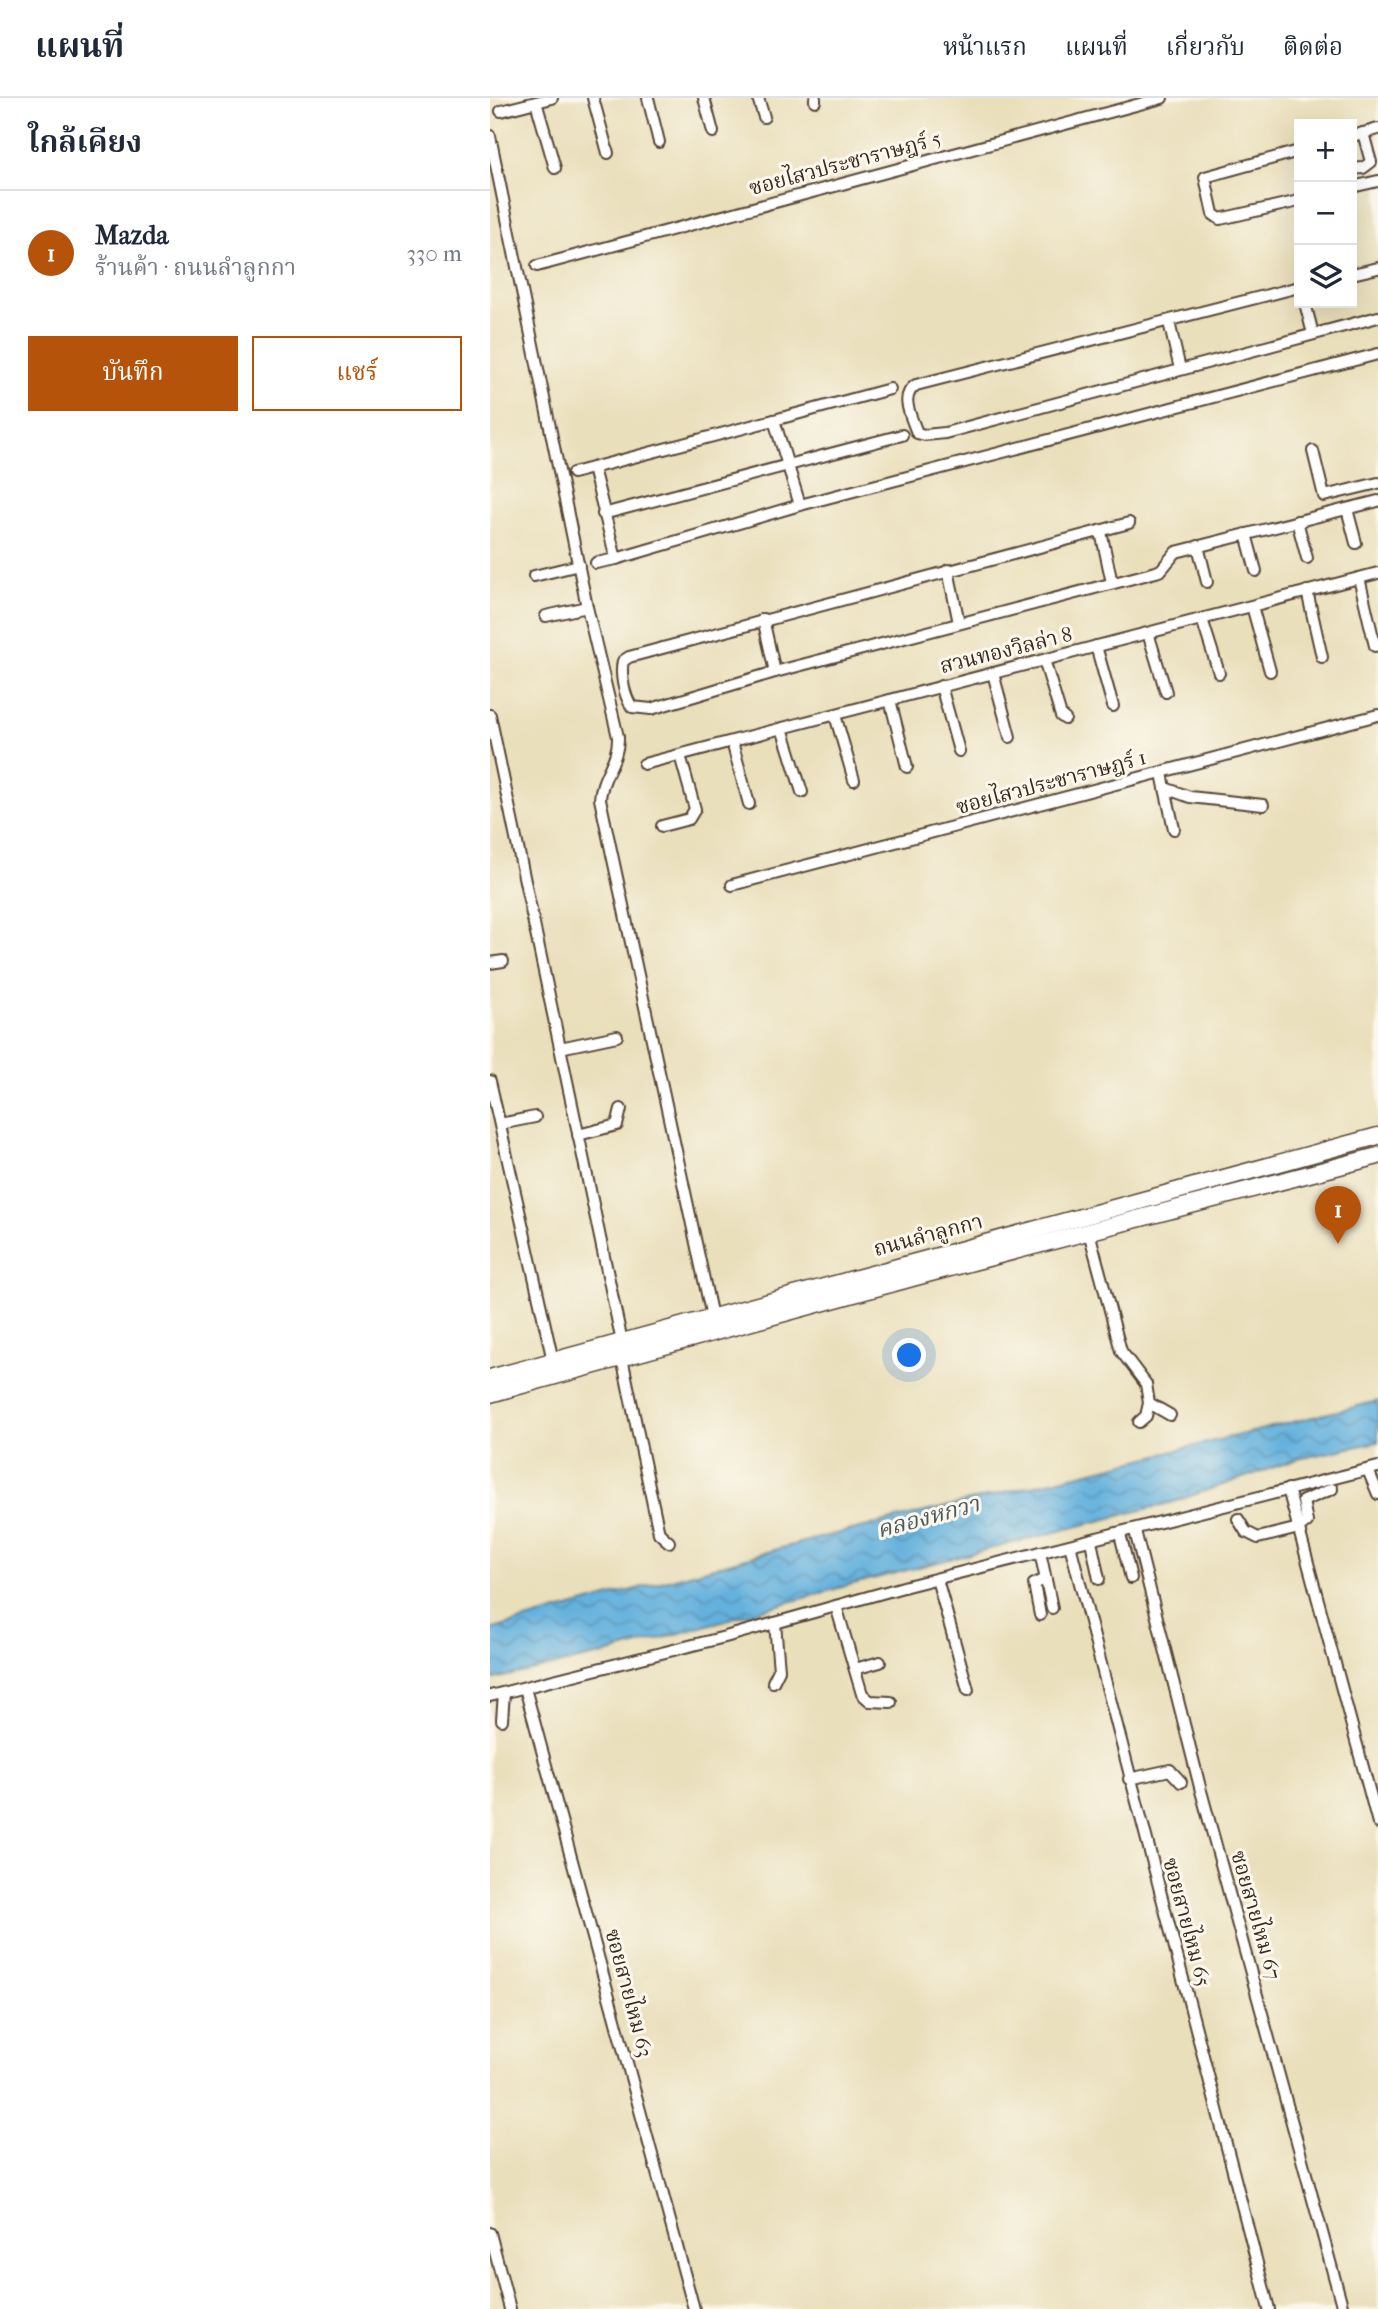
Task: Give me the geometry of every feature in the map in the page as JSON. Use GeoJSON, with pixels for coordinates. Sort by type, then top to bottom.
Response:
{"type":"FeatureCollection","features":[{"type":"Feature","properties":{"kind":"main road","name":"ถนนลำลูกกา"},"geometry":{"type":"LineString","coordinates":[[490,1394],[712,1317],[1378,1136]]}},
{"type":"Feature","properties":{"kind":"main road","name":"ถนนลำลูกกา"},"geometry":{"type":"LineString","coordinates":[[490,1378],[552,1361],[622,1350],[1378,1156]]}},
{"type":"Feature","properties":{"kind":"street"},"geometry":{"type":"LineString","coordinates":[[501,111],[552,98]]}},
{"type":"Feature","properties":{"kind":"street"},"geometry":{"type":"LineString","coordinates":[[593,98],[608,153]]}},
{"type":"Feature","properties":{"kind":"street"},"geometry":{"type":"LineString","coordinates":[[648,98],[659,142]]}},
{"type":"Feature","properties":{"kind":"street"},"geometry":{"type":"LineString","coordinates":[[704,98],[713,132]]}},
{"type":"Feature","properties":{"kind":"street"},"geometry":{"type":"LineString","coordinates":[[758,98],[764,117]]}},
{"type":"Feature","properties":{"kind":"street","name":"ซอยไสวประชาราษฎร์ 5"},"geometry":{"type":"LineString","coordinates":[[537,266],[1163,98]]}},
{"type":"Feature","properties":{"kind":"street"},"geometry":{"type":"LineString","coordinates":[[536,102],[555,168]]}},
{"type":"Feature","properties":{"kind":"street"},"geometry":{"type":"LineString","coordinates":[[1357,135],[1378,129]]}},
{"type":"Feature","properties":{"kind":"street"},"geometry":{"type":"LineString","coordinates":[[1357,169],[1371,162],[1363,133]]}},
{"type":"Feature","properties":{"kind":"street"},"geometry":{"type":"LineString","coordinates":[[490,136],[587,607],[618,737],[618,750],[601,785],[600,799],[712,1317]]}},
{"type":"Feature","properties":{"kind":"street"},"geometry":{"type":"LineString","coordinates":[[1294,152],[1205,177],[1213,214],[1220,219],[1294,202]]}},
{"type":"Feature","properties":{"kind":"street"},"geometry":{"type":"LineString","coordinates":[[1357,186],[1378,181]]}},
{"type":"Feature","properties":{"kind":"street"},"geometry":{"type":"LineString","coordinates":[[1357,273],[1378,268]]}},
{"type":"Feature","properties":{"kind":"street"},"geometry":{"type":"LineString","coordinates":[[1294,288],[916,385],[906,397],[910,415],[917,433],[945,433],[1378,317]]}},
{"type":"Feature","properties":{"kind":"street"},"geometry":{"type":"LineString","coordinates":[[1306,308],[1313,334]]}},
{"type":"Feature","properties":{"kind":"street"},"geometry":{"type":"LineString","coordinates":[[1168,322],[1180,369]]}},
{"type":"Feature","properties":{"kind":"street"},"geometry":{"type":"LineString","coordinates":[[596,563],[800,505],[1378,354]]}},
{"type":"Feature","properties":{"kind":"street"},"geometry":{"type":"LineString","coordinates":[[573,473],[890,389]]}},
{"type":"Feature","properties":{"kind":"street"},"geometry":{"type":"LineString","coordinates":[[774,420],[800,505]]}},
{"type":"Feature","properties":{"kind":"street"},"geometry":{"type":"LineString","coordinates":[[603,514],[902,435]]}},
{"type":"Feature","properties":{"kind":"street"},"geometry":{"type":"LineString","coordinates":[[1313,451],[1324,496],[1378,483]]}},
{"type":"Feature","properties":{"kind":"street"},"geometry":{"type":"LineString","coordinates":[[593,468],[617,559]]}},
{"type":"Feature","properties":{"kind":"street"},"geometry":{"type":"LineString","coordinates":[[1129,523],[629,657],[623,661],[621,669],[628,701],[632,708],[651,709],[775,671],[1161,570],[1176,552],[1378,501]]}},
{"type":"Feature","properties":{"kind":"street"},"geometry":{"type":"LineString","coordinates":[[1347,509],[1356,544]]}},
{"type":"Feature","properties":{"kind":"street"},"geometry":{"type":"LineString","coordinates":[[1297,521],[1307,558]]}},
{"type":"Feature","properties":{"kind":"street"},"geometry":{"type":"LineString","coordinates":[[1101,532],[1112,583]]}},
{"type":"Feature","properties":{"kind":"street"},"geometry":{"type":"LineString","coordinates":[[1246,534],[1256,571]]}},
{"type":"Feature","properties":{"kind":"street"},"geometry":{"type":"LineString","coordinates":[[1198,546],[1207,582]]}},
{"type":"Feature","properties":{"kind":"street"},"geometry":{"type":"LineString","coordinates":[[534,576],[579,565]]}},
{"type":"Feature","properties":{"kind":"street"},"geometry":{"type":"LineString","coordinates":[[948,570],[959,623]]}},
{"type":"Feature","properties":{"kind":"street","name":"สวนทองวิลล่า 8"},"geometry":{"type":"LineString","coordinates":[[644,764],[1378,573]]}},
{"type":"Feature","properties":{"kind":"street"},"geometry":{"type":"LineString","coordinates":[[1359,578],[1375,646]]}},
{"type":"Feature","properties":{"kind":"street"},"geometry":{"type":"LineString","coordinates":[[1307,591],[1322,657]]}},
{"type":"Feature","properties":{"kind":"street"},"geometry":{"type":"LineString","coordinates":[[1252,606],[1270,671]]}},
{"type":"Feature","properties":{"kind":"street"},"geometry":{"type":"LineString","coordinates":[[546,616],[587,607]]}},
{"type":"Feature","properties":{"kind":"street"},"geometry":{"type":"LineString","coordinates":[[764,619],[775,671]]}},
{"type":"Feature","properties":{"kind":"street"},"geometry":{"type":"LineString","coordinates":[[1202,619],[1219,673]]}},
{"type":"Feature","properties":{"kind":"street"},"geometry":{"type":"LineString","coordinates":[[1148,633],[1166,692]]}},
{"type":"Feature","properties":{"kind":"street"},"geometry":{"type":"LineString","coordinates":[[1096,646],[1113,706]]}},
{"type":"Feature","properties":{"kind":"street"},"geometry":{"type":"LineString","coordinates":[[1044,660],[1060,716],[1065,719]]}},
{"type":"Feature","properties":{"kind":"street"},"geometry":{"type":"LineString","coordinates":[[993,673],[1010,737]]}},
{"type":"Feature","properties":{"kind":"street"},"geometry":{"type":"LineString","coordinates":[[941,686],[959,751]]}},
{"type":"Feature","properties":{"kind":"street"},"geometry":{"type":"LineString","coordinates":[[890,700],[907,766]]}},
{"type":"Feature","properties":{"kind":"street"},"geometry":{"type":"LineString","coordinates":[[490,715],[659,1534],[669,1542]]}},
{"type":"Feature","properties":{"kind":"street"},"geometry":{"type":"LineString","coordinates":[[835,715],[854,780]]}},
{"type":"Feature","properties":{"kind":"street","name":"ซอยไสวประชาราษฎร์ 1"},"geometry":{"type":"LineString","coordinates":[[732,885],[1378,715]]}},
{"type":"Feature","properties":{"kind":"street"},"geometry":{"type":"LineString","coordinates":[[782,728],[802,792]]}},
{"type":"Feature","properties":{"kind":"street"},"geometry":{"type":"LineString","coordinates":[[732,742],[749,804]]}},
{"type":"Feature","properties":{"kind":"street"},"geometry":{"type":"LineString","coordinates":[[662,826],[689,819],[695,809],[680,755]]}},
{"type":"Feature","properties":{"kind":"street"},"geometry":{"type":"LineString","coordinates":[[1162,773],[1174,829]]}},
{"type":"Feature","properties":{"kind":"street"},"geometry":{"type":"LineString","coordinates":[[1165,788],[1190,797],[1263,805]]}},
{"type":"Feature","properties":{"kind":"street"},"geometry":{"type":"LineString","coordinates":[[490,963],[503,961]]}},
{"type":"Feature","properties":{"kind":"street"},"geometry":{"type":"LineString","coordinates":[[560,1048],[617,1037]]}},
{"type":"Feature","properties":{"kind":"street"},"geometry":{"type":"LineString","coordinates":[[490,1081],[552,1361]]}},
{"type":"Feature","properties":{"kind":"street"},"geometry":{"type":"LineString","coordinates":[[578,1135],[617,1125],[622,1117],[621,1109]]}},
{"type":"Feature","properties":{"kind":"street"},"geometry":{"type":"LineString","coordinates":[[500,1124],[535,1117]]}},
{"type":"Feature","properties":{"kind":"street"},"geometry":{"type":"LineString","coordinates":[[1089,1232],[1121,1351],[1146,1384],[1149,1403],[1146,1416],[1139,1422]]}},
{"type":"Feature","properties":{"kind":"street"},"geometry":{"type":"LineString","coordinates":[[1149,1403],[1170,1415]]}},
{"type":"Feature","properties":{"kind":"street"},"geometry":{"type":"LineString","coordinates":[[490,1696],[1373,1468],[1378,1490]]}},
{"type":"Feature","properties":{"kind":"street"},"geometry":{"type":"LineString","coordinates":[[1288,1489],[1378,1823]]}},
{"type":"Feature","properties":{"kind":"street"},"geometry":{"type":"LineString","coordinates":[[1238,1519],[1245,1532],[1258,1538],[1299,1528],[1307,1522],[1303,1501],[1332,1489]]}},
{"type":"Feature","properties":{"kind":"street","name":"ซอยสายไหม 67"},"geometry":{"type":"LineString","coordinates":[[1135,1531],[1201,1791],[1343,2309]]}},
{"type":"Feature","properties":{"kind":"street"},"geometry":{"type":"LineString","coordinates":[[1120,1534],[1132,1578]]}},
{"type":"Feature","properties":{"kind":"street"},"geometry":{"type":"LineString","coordinates":[[1091,1541],[1099,1579]]}},
{"type":"Feature","properties":{"kind":"street","name":"ซอยสายไหม 65"},"geometry":{"type":"LineString","coordinates":[[1070,1545],[1269,2309]]}},
{"type":"Feature","properties":{"kind":"street"},"geometry":{"type":"LineString","coordinates":[[1040,1552],[1052,1608]]}},
{"type":"Feature","properties":{"kind":"street"},"geometry":{"type":"LineString","coordinates":[[937,1579],[968,1690]]}},
{"type":"Feature","properties":{"kind":"street"},"geometry":{"type":"LineString","coordinates":[[1040,1615],[1034,1584],[1045,1579]]}},
{"type":"Feature","properties":{"kind":"street"},"geometry":{"type":"LineString","coordinates":[[836,1606],[864,1697],[877,1703],[891,1702]]}},
{"type":"Feature","properties":{"kind":"street"},"geometry":{"type":"LineString","coordinates":[[773,1682],[779,1670],[775,1623]]}},
{"type":"Feature","properties":{"kind":"street"},"geometry":{"type":"LineString","coordinates":[[855,1668],[880,1662]]}},
{"type":"Feature","properties":{"kind":"street","name":"ซอยสายไหม 63"},"geometry":{"type":"LineString","coordinates":[[526,1688],[694,2309]]}},
{"type":"Feature","properties":{"kind":"street"},"geometry":{"type":"LineString","coordinates":[[502,1720],[504,1693]]}},
{"type":"Feature","properties":{"kind":"street"},"geometry":{"type":"LineString","coordinates":[[1129,1779],[1170,1770],[1181,1782]]}},
{"type":"Feature","properties":{"kind":"street"},"geometry":{"type":"LineString","coordinates":[[490,2232],[510,2309]]}},
{"type":"Feature","properties":{"kind":"water","name":"คลองหกวา"},"geometry":{"type":"Polygon","coordinates":[[[1378,1401],[1378,1442],[1298,1459],[1173,1502],[849,1585],[614,1652],[490,1680],[490,1630],[803,1542],[1378,1401]]]}},
{"type":"Feature","properties":{"kind":"place","name":"Mazda"},"geometry":{"type":"Point","coordinates":[1338,1244]}}]}
